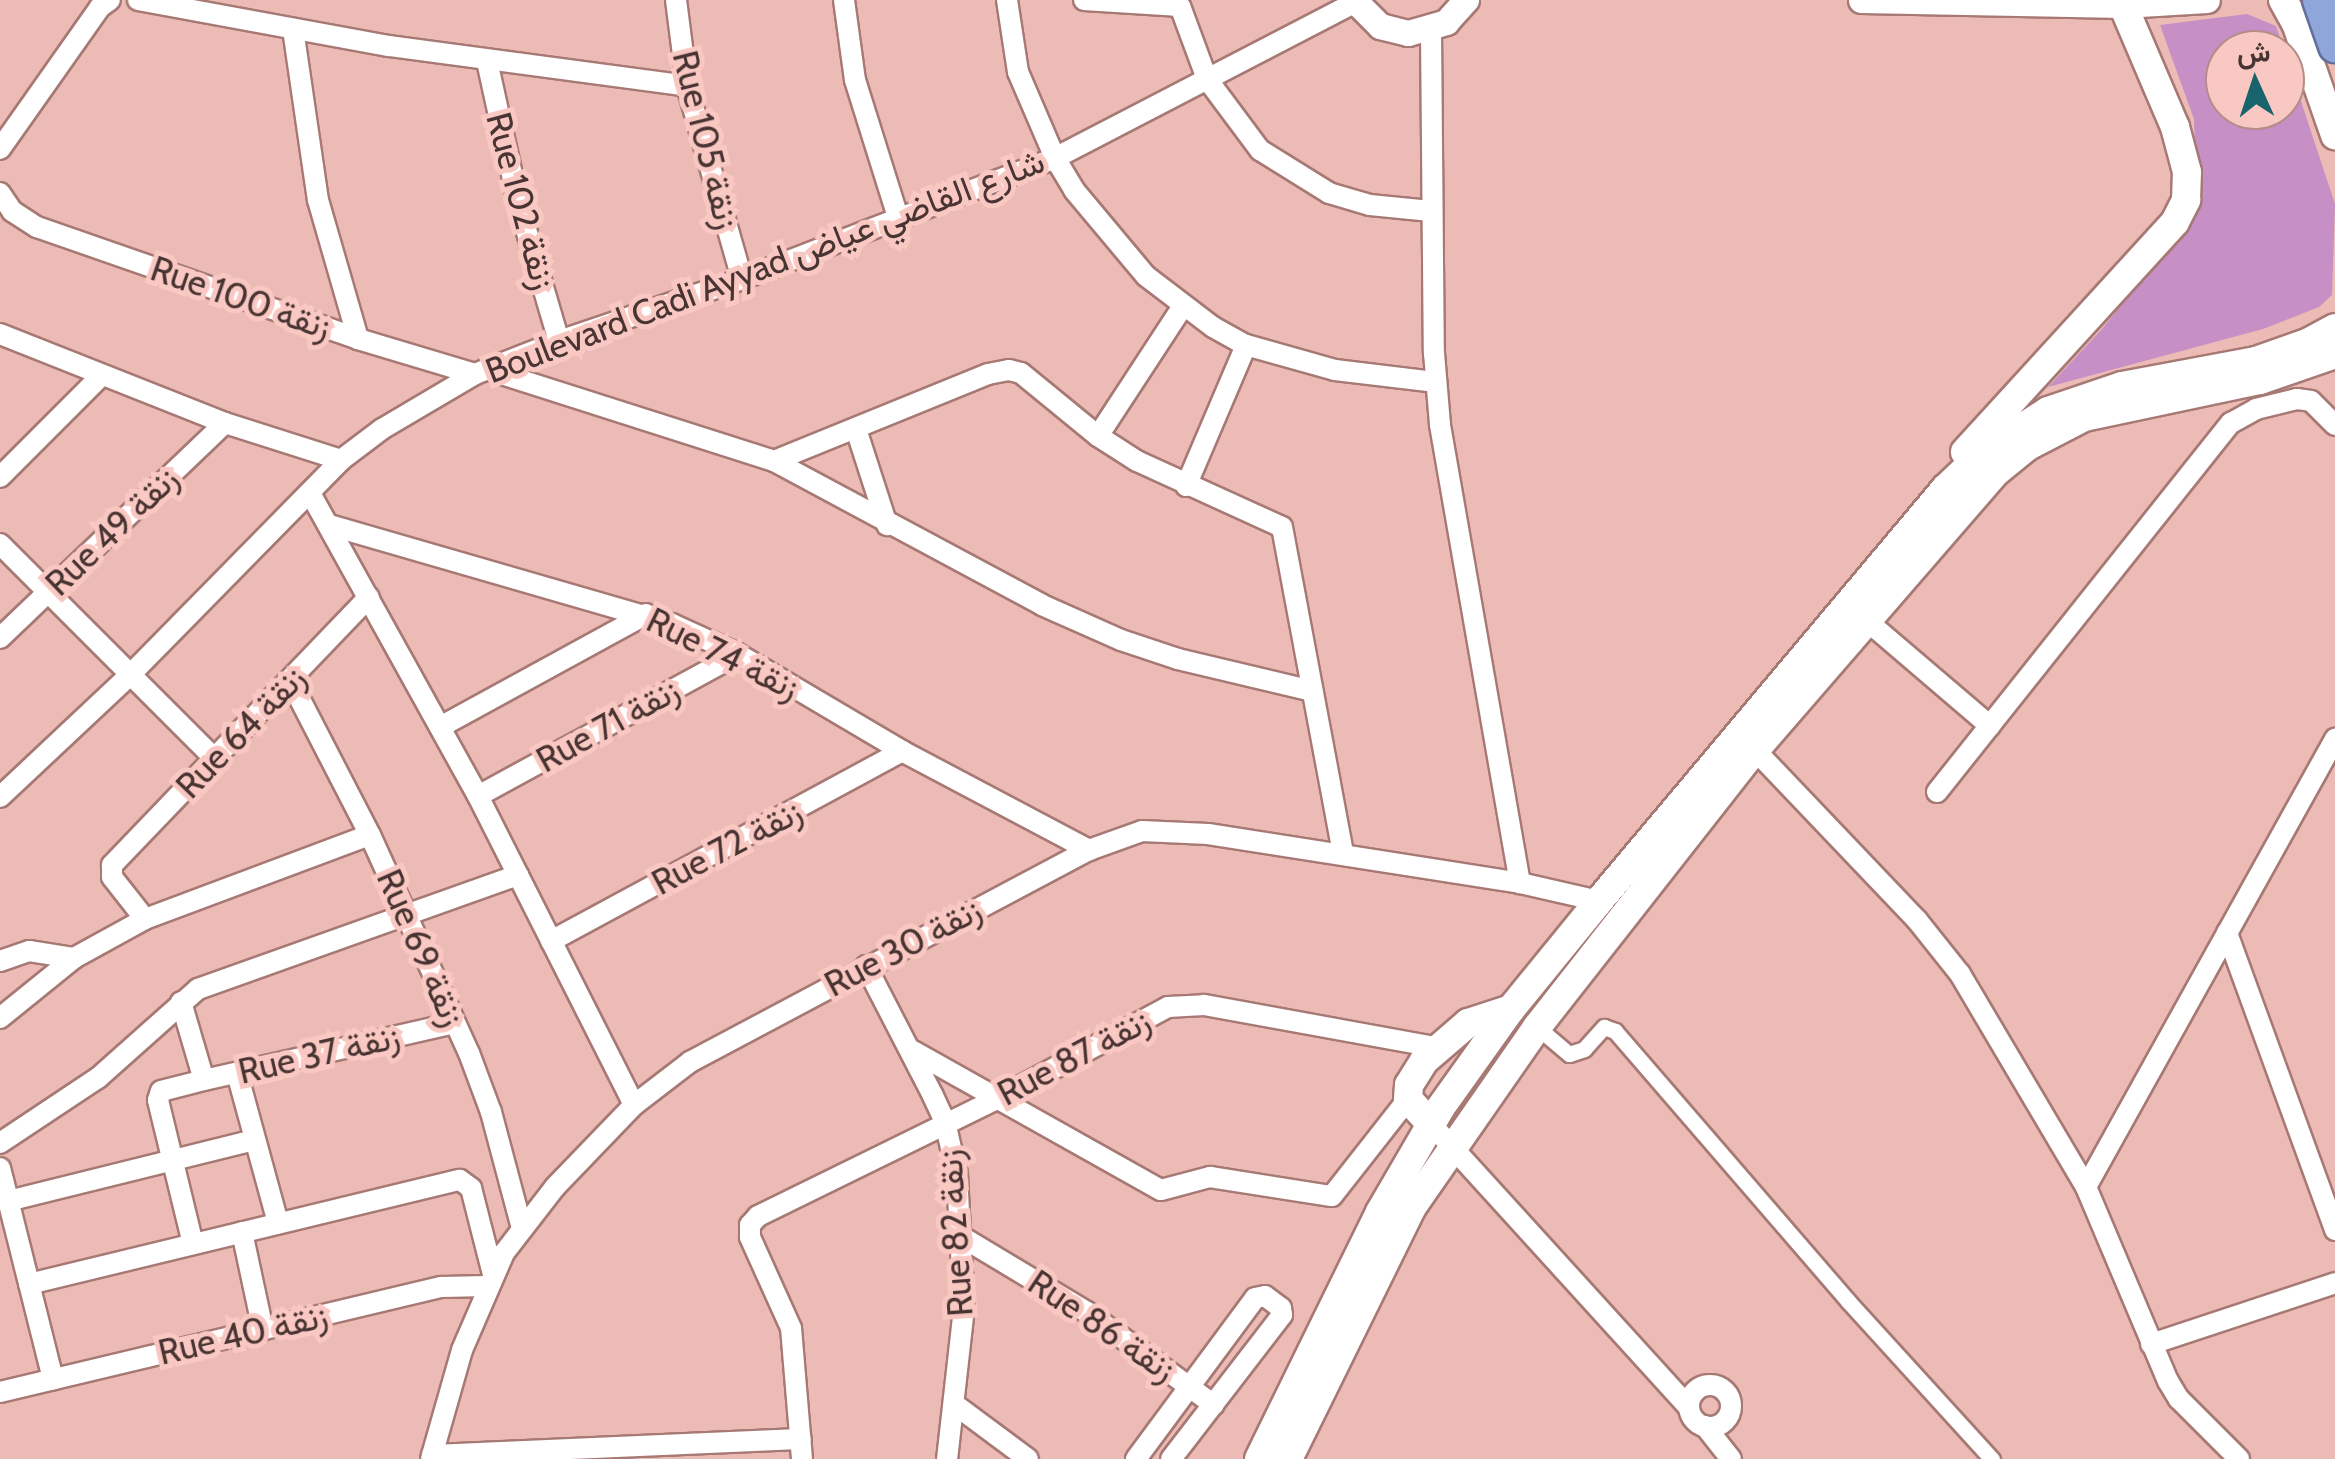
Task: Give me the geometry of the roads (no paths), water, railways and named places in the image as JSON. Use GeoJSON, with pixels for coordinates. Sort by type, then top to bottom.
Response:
{"type":"FeatureCollection","features":[{"type":"Feature","properties":{"kind":"highway"},"geometry":{"type":"LineString","coordinates":[[2322,0],[2335,46]]}},
{"type":"Feature","properties":{"kind":"main road"},"geometry":{"type":"LineString","coordinates":[[2283,0],[2296,23],[2335,135]]}},
{"type":"Feature","properties":{"kind":"main road"},"geometry":{"type":"LineString","coordinates":[[2296,0],[2322,0]]}},
{"type":"Feature","properties":{"kind":"main road"},"geometry":{"type":"LineString","coordinates":[[1946,489],[1974,442],[2175,222],[2186,200],[2187,172],[2176,127],[2123,5]]}},
{"type":"Feature","properties":{"kind":"main road"},"geometry":{"type":"LineString","coordinates":[[1259,1459],[1380,1212],[1432,1125],[1511,1008],[1946,489],[1983,453],[2048,410],[2122,386],[2256,361],[2307,344],[2335,328]]}},
{"type":"Feature","properties":{"kind":"main road"},"geometry":{"type":"LineString","coordinates":[[1288,1459],[1412,1208],[1537,1027],[1756,750],[1997,471],[2054,430],[2126,406],[2260,380],[2335,354]]}},
{"type":"Feature","properties":{"kind":"main road"},"geometry":{"type":"LineString","coordinates":[[1432,1125],[1408,1099],[1409,1085],[1436,1048],[1468,1024],[1511,1008]]}},
{"type":"Feature","properties":{"kind":"street"},"geometry":{"type":"LineString","coordinates":[[0,149],[100,7],[110,0]]}},
{"type":"Feature","properties":{"kind":"street"},"geometry":{"type":"LineString","coordinates":[[138,0],[293,30],[687,86]]}},
{"type":"Feature","properties":{"kind":"street","name":"Rue 105 زنقة"},"geometry":{"type":"LineString","coordinates":[[676,0],[687,86],[742,279]]}},
{"type":"Feature","properties":{"kind":"street"},"geometry":{"type":"LineString","coordinates":[[844,0],[856,80],[899,220]]}},
{"type":"Feature","properties":{"kind":"street"},"geometry":{"type":"LineString","coordinates":[[1008,0],[1018,72],[1055,158],[1108,234],[1146,276],[1182,306],[1246,344],[1335,370],[1436,382]]}},
{"type":"Feature","properties":{"kind":"street"},"geometry":{"type":"LineString","coordinates":[[1084,0],[1180,6],[1207,79],[1260,150],[1329,193],[1370,205],[1431,211]]}},
{"type":"Feature","properties":{"kind":"street"},"geometry":{"type":"LineString","coordinates":[[1355,1],[1386,28],[1408,33],[1431,30],[1450,19],[1466,0]]}},
{"type":"Feature","properties":{"kind":"street"},"geometry":{"type":"LineString","coordinates":[[1862,0],[2123,5],[2207,0]]}},
{"type":"Feature","properties":{"kind":"street","name":"Boulevard Cadi Ayyad شارع القاضي عياض"},"geometry":{"type":"LineString","coordinates":[[0,797],[130,675],[341,460],[382,429],[481,372],[559,340],[742,279],[1055,158],[1355,1]]}},
{"type":"Feature","properties":{"kind":"street"},"geometry":{"type":"LineString","coordinates":[[293,30],[318,200],[358,339]]}},
{"type":"Feature","properties":{"kind":"street"},"geometry":{"type":"LineString","coordinates":[[1431,30],[1436,382],[1520,883]]}},
{"type":"Feature","properties":{"kind":"street","name":"Rue 102 زنقة"},"geometry":{"type":"LineString","coordinates":[[487,60],[518,202],[559,340]]}},
{"type":"Feature","properties":{"kind":"street","name":"Rue 100 زنقة"},"geometry":{"type":"LineString","coordinates":[[6,202],[37,226],[358,339],[774,461],[1042,605],[1122,640],[1178,659],[1312,691]]}},
{"type":"Feature","properties":{"kind":"street"},"geometry":{"type":"LineString","coordinates":[[1098,436],[1182,306]]}},
{"type":"Feature","properties":{"kind":"street"},"geometry":{"type":"LineString","coordinates":[[0,334],[224,423],[341,460]]}},
{"type":"Feature","properties":{"kind":"street"},"geometry":{"type":"LineString","coordinates":[[1186,486],[1246,344]]}},
{"type":"Feature","properties":{"kind":"street"},"geometry":{"type":"LineString","coordinates":[[774,461],[988,374],[1009,370],[1021,374],[1098,436],[1186,486],[1285,531],[1343,853]]}},
{"type":"Feature","properties":{"kind":"street"},"geometry":{"type":"LineString","coordinates":[[0,478],[100,376]]}},
{"type":"Feature","properties":{"kind":"street"},"geometry":{"type":"LineString","coordinates":[[1937,792],[2231,423],[2256,409],[2297,399],[2311,401],[2335,425]]}},
{"type":"Feature","properties":{"kind":"street","name":"Rue 49 زنقة"},"geometry":{"type":"LineString","coordinates":[[0,638],[224,423]]}},
{"type":"Feature","properties":{"kind":"street"},"geometry":{"type":"LineString","coordinates":[[856,429],[888,525]]}},
{"type":"Feature","properties":{"kind":"street"},"geometry":{"type":"LineString","coordinates":[[310,492],[478,796],[634,1105]]}},
{"type":"Feature","properties":{"kind":"street","name":"Rue 74 زنقة"},"geometry":{"type":"LineString","coordinates":[[329,524],[646,614],[738,654],[902,751],[1090,850]]}},
{"type":"Feature","properties":{"kind":"street"},"geometry":{"type":"LineString","coordinates":[[0,544],[214,758]]}},
{"type":"Feature","properties":{"kind":"street","name":"Rue 64 زنقة"},"geometry":{"type":"LineString","coordinates":[[145,919],[112,878],[112,865],[369,597]]}},
{"type":"Feature","properties":{"kind":"street"},"geometry":{"type":"LineString","coordinates":[[440,727],[646,614]]}},
{"type":"Feature","properties":{"kind":"street"},"geometry":{"type":"LineString","coordinates":[[1866,620],[1990,726]]}},
{"type":"Feature","properties":{"kind":"street","name":"Rue 71 زنقة"},"geometry":{"type":"LineString","coordinates":[[478,796],[738,654]]}},
{"type":"Feature","properties":{"kind":"street","name":"Rue 69 زنقة"},"geometry":{"type":"LineString","coordinates":[[291,682],[370,835],[455,1023],[491,1112],[521,1226]]}},
{"type":"Feature","properties":{"kind":"street"},"geometry":{"type":"LineString","coordinates":[[2086,1187],[2335,739]]}},
{"type":"Feature","properties":{"kind":"street"},"geometry":{"type":"LineString","coordinates":[[1756,750],[1918,920],[1960,974],[2086,1187],[2151,1344],[2179,1399],[2239,1459]]}},
{"type":"Feature","properties":{"kind":"street","name":"Rue 72 زنقة"},"geometry":{"type":"LineString","coordinates":[[551,941],[902,751]]}},
{"type":"Feature","properties":{"kind":"street","name":"Rue 30 زنقة"},"geometry":{"type":"LineString","coordinates":[[431,1457],[462,1350],[490,1280],[521,1226],[634,1105],[690,1062],[1090,850],[1142,831],[1170,830],[1343,853],[1599,900]]}},
{"type":"Feature","properties":{"kind":"street"},"geometry":{"type":"LineString","coordinates":[[0,1018],[74,958],[145,919],[370,835]]}},
{"type":"Feature","properties":{"kind":"street"},"geometry":{"type":"LineString","coordinates":[[0,1143],[98,1078],[180,1002],[220,979],[518,876]]}},
{"type":"Feature","properties":{"kind":"street"},"geometry":{"type":"LineString","coordinates":[[2228,932],[2335,1230]]}},
{"type":"Feature","properties":{"kind":"street"},"geometry":{"type":"LineString","coordinates":[[0,962],[28,952],[74,958]]}},
{"type":"Feature","properties":{"kind":"street","name":"Rue 82 زنقة"},"geometry":{"type":"LineString","coordinates":[[866,966],[914,1051],[945,1122],[957,1174],[964,1322],[947,1459]]}},
{"type":"Feature","properties":{"kind":"street","name":"Rue 37 زنقة"},"geometry":{"type":"LineString","coordinates":[[180,1002],[204,1080],[455,1023]]}},
{"type":"Feature","properties":{"kind":"street","name":"Rue 87 زنقة"},"geometry":{"type":"LineString","coordinates":[[801,1449],[791,1328],[750,1238],[750,1225],[758,1216],[997,1099],[1151,1014],[1185,1005],[1436,1048]]}},
{"type":"Feature","properties":{"kind":"street"},"geometry":{"type":"LineString","coordinates":[[1537,1027],[1569,1054],[1584,1049],[1604,1027],[1614,1031],[1992,1459]]}},
{"type":"Feature","properties":{"kind":"street"},"geometry":{"type":"LineString","coordinates":[[914,1051],[1161,1190],[1210,1177],[1316,1196],[1338,1192],[1408,1099]]}},
{"type":"Feature","properties":{"kind":"street"},"geometry":{"type":"LineString","coordinates":[[237,1073],[278,1224]]}},
{"type":"Feature","properties":{"kind":"street"},"geometry":{"type":"LineString","coordinates":[[193,1244],[159,1094],[204,1080]]}},
{"type":"Feature","properties":{"kind":"street"},"geometry":{"type":"LineString","coordinates":[[1432,1125],[1688,1406],[1694,1419],[1706,1426],[1730,1459]]}},
{"type":"Feature","properties":{"kind":"street"},"geometry":{"type":"LineString","coordinates":[[8,1201],[255,1140]]}},
{"type":"Feature","properties":{"kind":"street"},"geometry":{"type":"LineString","coordinates":[[0,1168],[53,1379]]}},
{"type":"Feature","properties":{"kind":"street"},"geometry":{"type":"LineString","coordinates":[[29,1284],[464,1181],[471,1188],[490,1280]]}},
{"type":"Feature","properties":{"kind":"street"},"geometry":{"type":"LineString","coordinates":[[242,1232],[263,1330]]}},
{"type":"Feature","properties":{"kind":"street","name":"Rue 86 زنقة"},"geometry":{"type":"LineString","coordinates":[[962,1237],[1063,1296],[1214,1405]]}},
{"type":"Feature","properties":{"kind":"street","name":"Rue 40 زنقة"},"geometry":{"type":"LineString","coordinates":[[0,1392],[442,1287],[490,1280]]}},
{"type":"Feature","properties":{"kind":"street"},"geometry":{"type":"LineString","coordinates":[[2151,1344],[2335,1283]]}},
{"type":"Feature","properties":{"kind":"street"},"geometry":{"type":"LineString","coordinates":[[1136,1459],[1255,1298],[1265,1296],[1282,1313],[1172,1459]]}},
{"type":"Feature","properties":{"kind":"street"},"geometry":{"type":"LineString","coordinates":[[1688,1406],[1692,1394],[1702,1386],[1725,1391],[1730,1404],[1727,1417],[1716,1426],[1706,1426]]}},
{"type":"Feature","properties":{"kind":"street"},"geometry":{"type":"LineString","coordinates":[[954,1404],[1028,1459]]}},
{"type":"Feature","properties":{"kind":"street"},"geometry":{"type":"LineString","coordinates":[[431,1457],[801,1449]]}}]}
